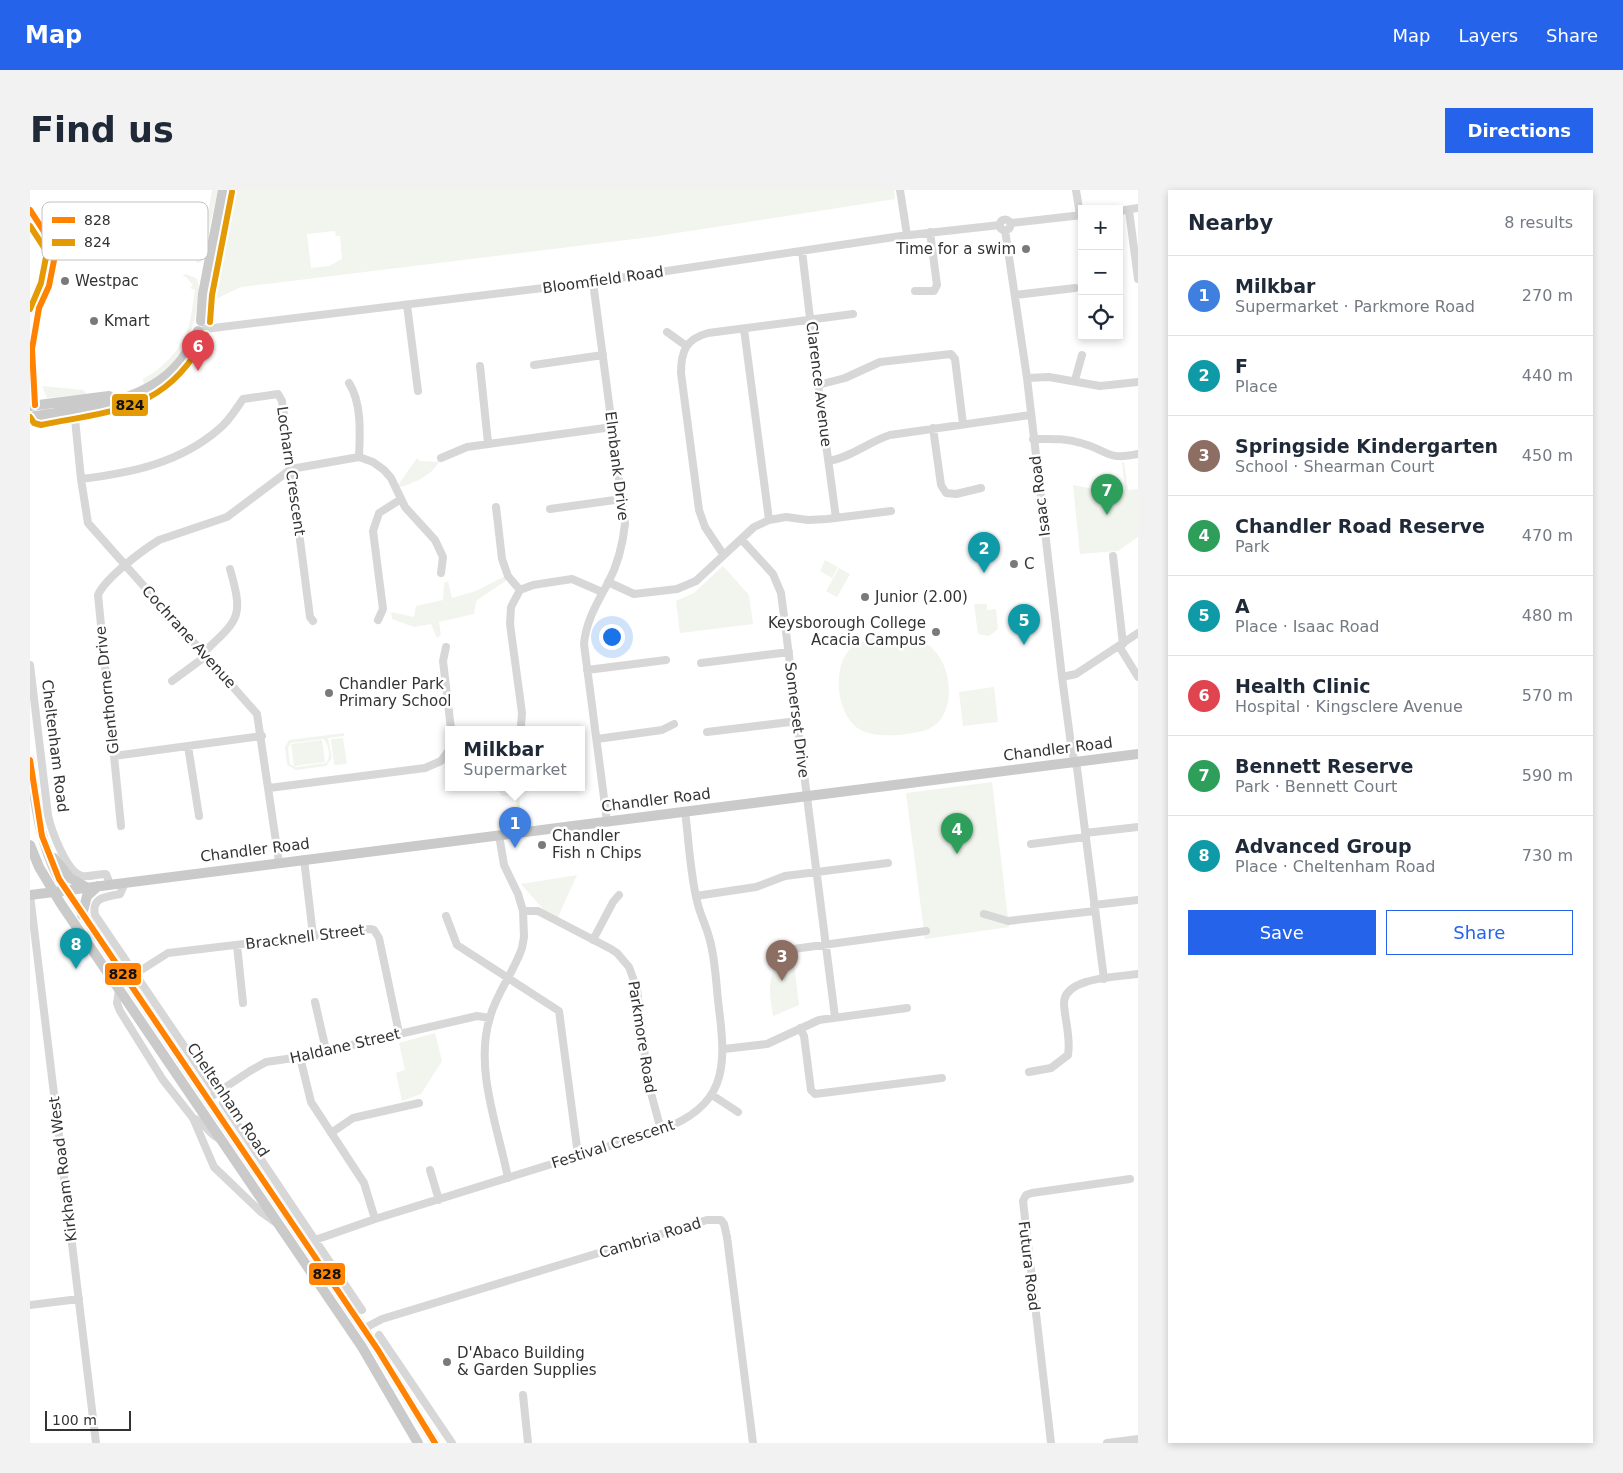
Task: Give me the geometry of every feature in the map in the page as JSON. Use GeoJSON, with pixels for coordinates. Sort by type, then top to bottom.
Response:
{"type":"FeatureCollection","features":[{"type":"Feature","properties":{"kind":"main road"},"geometry":{"type":"LineString","coordinates":[[72,406],[35,405],[34,416],[137,393],[158,383],[183,358],[201,327],[203,294],[223,190]]}},
{"type":"Feature","properties":{"kind":"main road","name":"Chandler Road"},"geometry":{"type":"LineString","coordinates":[[30,895],[1138,754]]}},
{"type":"Feature","properties":{"kind":"main road","name":"Cheltenham Road"},"geometry":{"type":"LineString","coordinates":[[30,760],[37,812],[46,847],[53,867],[66,890],[212,1096],[378,1350],[435,1443]]}},
{"type":"Feature","properties":{"kind":"main road","name":"Cheltenham Road"},"geometry":{"type":"LineString","coordinates":[[30,845],[54,892],[354,1337],[418,1443]]}},
{"type":"Feature","properties":{"kind":"main road"},"geometry":{"type":"LineString","coordinates":[[46,847],[67,875],[86,887]]}},
{"type":"Feature","properties":{"kind":"main road"},"geometry":{"type":"LineString","coordinates":[[82,915],[87,896],[98,886]]}},
{"type":"Feature","properties":{"kind":"main road"},"geometry":{"type":"LineString","coordinates":[[208,1120],[205,1105],[212,1096]]}},
{"type":"Feature","properties":{"kind":"main road"},"geometry":{"type":"LineString","coordinates":[[354,1337],[363,1329]]}},
{"type":"Feature","properties":{"kind":"street"},"geometry":{"type":"LineString","coordinates":[[900,190],[907,235]]}},
{"type":"Feature","properties":{"kind":"street"},"geometry":{"type":"LineString","coordinates":[[1076,190],[1079,205]]}},
{"type":"Feature","properties":{"kind":"street"},"geometry":{"type":"LineString","coordinates":[[1123,211],[1138,208]]}},
{"type":"Feature","properties":{"kind":"street"},"geometry":{"type":"LineString","coordinates":[[1129,210],[1138,279]]}},
{"type":"Feature","properties":{"kind":"street","name":"Bloomfield Road"},"geometry":{"type":"LineString","coordinates":[[201,327],[593,282],[907,235],[1005,226],[1078,215]]}},
{"type":"Feature","properties":{"kind":"street","name":"Isaac Road"},"geometry":{"type":"LineString","coordinates":[[1005,226],[1027,378],[1062,677],[1086,835],[1104,979]]}},
{"type":"Feature","properties":{"kind":"street"},"geometry":{"type":"LineString","coordinates":[[915,291],[934,291],[937,285],[930,232]]}},
{"type":"Feature","properties":{"kind":"street","name":"Clarence Avenue"},"geometry":{"type":"LineString","coordinates":[[802,251],[836,518]]}},
{"type":"Feature","properties":{"kind":"street","name":"Elmbank Drive"},"geometry":{"type":"LineString","coordinates":[[593,282],[625,524],[623,540],[608,582],[586,628],[584,644],[607,821]]}},
{"type":"Feature","properties":{"kind":"street"},"geometry":{"type":"LineString","coordinates":[[1015,295],[1075,288]]}},
{"type":"Feature","properties":{"kind":"street"},"geometry":{"type":"LineString","coordinates":[[407,304],[418,391]]}},
{"type":"Feature","properties":{"kind":"street"},"geometry":{"type":"LineString","coordinates":[[723,554],[705,527],[699,510],[681,373],[682,355],[685,345],[691,339],[708,333],[853,314]]}},
{"type":"Feature","properties":{"kind":"street"},"geometry":{"type":"LineString","coordinates":[[744,329],[769,520]]}},
{"type":"Feature","properties":{"kind":"street"},"geometry":{"type":"LineString","coordinates":[[667,332],[685,345]]}},
{"type":"Feature","properties":{"kind":"street"},"geometry":{"type":"LineString","coordinates":[[818,385],[844,378],[880,362],[951,354],[955,359],[963,424]]}},
{"type":"Feature","properties":{"kind":"street"},"geometry":{"type":"LineString","coordinates":[[1075,380],[1082,355]]}},
{"type":"Feature","properties":{"kind":"street"},"geometry":{"type":"LineString","coordinates":[[534,365],[603,356]]}},
{"type":"Feature","properties":{"kind":"street"},"geometry":{"type":"LineString","coordinates":[[480,366],[488,443]]}},
{"type":"Feature","properties":{"kind":"street"},"geometry":{"type":"LineString","coordinates":[[1027,378],[1049,377],[1075,380],[1100,386],[1138,382]]}},
{"type":"Feature","properties":{"kind":"street"},"geometry":{"type":"LineString","coordinates":[[349,383],[355,392],[360,430],[359,458]]}},
{"type":"Feature","properties":{"kind":"street","name":"Locharn Crescent"},"geometry":{"type":"LineString","coordinates":[[81,479],[133,471],[190,451],[220,428],[243,399],[278,394],[282,401],[310,617],[313,621]]}},
{"type":"Feature","properties":{"kind":"street","name":"Cochrane Avenue"},"geometry":{"type":"LineString","coordinates":[[72,406],[88,523],[257,714],[262,736],[279,862]]}},
{"type":"Feature","properties":{"kind":"street"},"geometry":{"type":"LineString","coordinates":[[829,460],[855,453],[875,440],[890,434],[1030,415]]}},
{"type":"Feature","properties":{"kind":"street"},"geometry":{"type":"LineString","coordinates":[[441,458],[458,449],[488,443],[612,427]]}},
{"type":"Feature","properties":{"kind":"street"},"geometry":{"type":"LineString","coordinates":[[933,428],[941,485],[946,493],[956,494],[981,488]]}},
{"type":"Feature","properties":{"kind":"street"},"geometry":{"type":"LineString","coordinates":[[1033,439],[1061,438],[1084,443],[1114,457],[1138,454]]}},
{"type":"Feature","properties":{"kind":"street"},"geometry":{"type":"LineString","coordinates":[[291,470],[359,458],[373,462],[391,478],[400,499],[440,548],[443,564],[441,573]]}},
{"type":"Feature","properties":{"kind":"street","name":"Glenthorne Drive"},"geometry":{"type":"LineString","coordinates":[[121,826],[98,595],[100,590],[159,540],[227,517],[291,470]]}},
{"type":"Feature","properties":{"kind":"street"},"geometry":{"type":"LineString","coordinates":[[378,620],[384,609],[373,531],[379,513],[400,499]]}},
{"type":"Feature","properties":{"kind":"street"},"geometry":{"type":"LineString","coordinates":[[550,509],[622,499]]}},
{"type":"Feature","properties":{"kind":"street"},"geometry":{"type":"LineString","coordinates":[[496,508],[502,559],[508,576],[520,590]]}},
{"type":"Feature","properties":{"kind":"street"},"geometry":{"type":"LineString","coordinates":[[608,582],[634,594],[677,589],[696,581],[754,527],[769,520],[786,517],[808,520],[836,518],[892,511]]}},
{"type":"Feature","properties":{"kind":"street","name":"Somerset Drive"},"geometry":{"type":"LineString","coordinates":[[741,539],[773,574],[781,592],[836,1017]]}},
{"type":"Feature","properties":{"kind":"street"},"geometry":{"type":"LineString","coordinates":[[1113,556],[1121,645],[1138,681]]}},
{"type":"Feature","properties":{"kind":"street"},"geometry":{"type":"LineString","coordinates":[[172,681],[204,654],[232,626],[238,613],[237,593],[230,569]]}},
{"type":"Feature","properties":{"kind":"street"},"geometry":{"type":"LineString","coordinates":[[521,726],[522,713],[510,624],[510,607],[520,590],[533,585],[572,579],[602,592]]}},
{"type":"Feature","properties":{"kind":"street"},"geometry":{"type":"LineString","coordinates":[[1062,677],[1076,674],[1138,634]]}},
{"type":"Feature","properties":{"kind":"street"},"geometry":{"type":"LineString","coordinates":[[446,647],[443,661],[452,726]]}},
{"type":"Feature","properties":{"kind":"street"},"geometry":{"type":"LineString","coordinates":[[701,663],[788,652]]}},
{"type":"Feature","properties":{"kind":"street"},"geometry":{"type":"LineString","coordinates":[[587,670],[666,660]]}},
{"type":"Feature","properties":{"kind":"street","name":"Cheltenham Road"},"geometry":{"type":"LineString","coordinates":[[30,665],[48,815],[54,835],[65,856],[78,874],[84,876],[106,874],[110,884]]}},
{"type":"Feature","properties":{"kind":"street"},"geometry":{"type":"LineString","coordinates":[[707,732],[798,721]]}},
{"type":"Feature","properties":{"kind":"street"},"geometry":{"type":"LineString","coordinates":[[597,739],[662,730],[674,724]]}},
{"type":"Feature","properties":{"kind":"street"},"geometry":{"type":"LineString","coordinates":[[114,756],[262,736]]}},
{"type":"Feature","properties":{"kind":"street"},"geometry":{"type":"LineString","coordinates":[[188,746],[199,816]]}},
{"type":"Feature","properties":{"kind":"street"},"geometry":{"type":"LineString","coordinates":[[269,788],[425,768],[441,761],[445,757]]}},
{"type":"Feature","properties":{"kind":"street","name":"Festival Crescent"},"geometry":{"type":"LineString","coordinates":[[315,1240],[375,1219],[661,1130],[682,1122],[700,1109],[712,1095],[723,1068],[724,1049],[710,938],[696,896],[685,811]]}},
{"type":"Feature","properties":{"kind":"street"},"geometry":{"type":"LineString","coordinates":[[1031,844],[1138,827]]}},
{"type":"Feature","properties":{"kind":"street"},"geometry":{"type":"LineString","coordinates":[[499,836],[506,872],[518,894],[522,910],[524,937],[522,948],[490,1018],[484,1046],[484,1067],[508,1178]]}},
{"type":"Feature","properties":{"kind":"street"},"geometry":{"type":"LineString","coordinates":[[304,859],[313,935]]}},
{"type":"Feature","properties":{"kind":"street"},"geometry":{"type":"LineString","coordinates":[[696,896],[756,887],[785,876],[888,863]]}},
{"type":"Feature","properties":{"kind":"street","name":"Cheltenham Road"},"geometry":{"type":"LineString","coordinates":[[125,882],[120,894],[100,899],[96,903],[94,912],[212,1096]]}},
{"type":"Feature","properties":{"kind":"street","name":"Kirkham Road West"},"geometry":{"type":"LineString","coordinates":[[30,895],[96,1443]]}},
{"type":"Feature","properties":{"kind":"street"},"geometry":{"type":"LineString","coordinates":[[594,940],[613,902],[619,896]]}},
{"type":"Feature","properties":{"kind":"street"},"geometry":{"type":"LineString","coordinates":[[984,914],[1008,921],[1138,900]]}},
{"type":"Feature","properties":{"kind":"street","name":"Parkmore Road"},"geometry":{"type":"LineString","coordinates":[[522,910],[538,911],[594,940],[617,953],[629,967],[635,980],[648,1082],[661,1130]]}},
{"type":"Feature","properties":{"kind":"street"},"geometry":{"type":"LineString","coordinates":[[446,916],[457,944],[558,1011],[578,1155]]}},
{"type":"Feature","properties":{"kind":"street","name":"Bracknell Street"},"geometry":{"type":"LineString","coordinates":[[134,974],[168,953],[313,935],[374,930],[379,938],[399,1034]]}},
{"type":"Feature","properties":{"kind":"street"},"geometry":{"type":"LineString","coordinates":[[779,954],[786,950],[826,944],[926,932]]}},
{"type":"Feature","properties":{"kind":"street"},"geometry":{"type":"LineString","coordinates":[[237,945],[243,1003]]}},
{"type":"Feature","properties":{"kind":"street"},"geometry":{"type":"LineString","coordinates":[[1028,1072],[1051,1068],[1068,1055],[1069,1046],[1064,1002],[1066,994],[1070,989],[1084,982],[1138,974]]}},
{"type":"Feature","properties":{"kind":"street","name":"Cheltenham Road"},"geometry":{"type":"LineString","coordinates":[[119,990],[117,1002],[120,1011],[163,1080],[193,1118],[216,1170],[261,1212],[280,1226]]}},
{"type":"Feature","properties":{"kind":"street"},"geometry":{"type":"LineString","coordinates":[[1057,990],[1066,994]]}},
{"type":"Feature","properties":{"kind":"street"},"geometry":{"type":"LineString","coordinates":[[315,1002],[326,1050]]}},
{"type":"Feature","properties":{"kind":"street"},"geometry":{"type":"LineString","coordinates":[[724,1049],[767,1044],[786,1037],[800,1028],[819,1020],[907,1008]]}},
{"type":"Feature","properties":{"kind":"street","name":"Haldane Street"},"geometry":{"type":"LineString","coordinates":[[212,1096],[266,1062],[300,1057],[477,1016],[490,1018]]}},
{"type":"Feature","properties":{"kind":"street"},"geometry":{"type":"LineString","coordinates":[[800,1028],[804,1036],[811,1090],[815,1094],[942,1078]]}},
{"type":"Feature","properties":{"kind":"street"},"geometry":{"type":"LineString","coordinates":[[1068,1055],[1076,1059]]}},
{"type":"Feature","properties":{"kind":"street"},"geometry":{"type":"LineString","coordinates":[[300,1057],[311,1102],[364,1183],[375,1219]]}},
{"type":"Feature","properties":{"kind":"street"},"geometry":{"type":"LineString","coordinates":[[712,1095],[738,1112]]}},
{"type":"Feature","properties":{"kind":"street","name":"Cheltenham Road"},"geometry":{"type":"LineString","coordinates":[[223,1103],[362,1310]]}},
{"type":"Feature","properties":{"kind":"street"},"geometry":{"type":"LineString","coordinates":[[331,1133],[353,1118],[419,1103]]}},
{"type":"Feature","properties":{"kind":"street"},"geometry":{"type":"LineString","coordinates":[[193,1118],[201,1120],[210,1132],[220,1139]]}},
{"type":"Feature","properties":{"kind":"street"},"geometry":{"type":"LineString","coordinates":[[430,1170],[439,1200]]}},
{"type":"Feature","properties":{"kind":"street","name":"Futura Road"},"geometry":{"type":"LineString","coordinates":[[1051,1443],[1023,1201],[1026,1196],[1032,1193],[1130,1179]]}},
{"type":"Feature","properties":{"kind":"street","name":"Cambria Road"},"geometry":{"type":"LineString","coordinates":[[363,1329],[382,1318],[707,1220],[721,1220],[727,1237],[753,1443]]}},
{"type":"Feature","properties":{"kind":"street"},"geometry":{"type":"LineString","coordinates":[[342,1297],[346,1286]]}},
{"type":"Feature","properties":{"kind":"street"},"geometry":{"type":"LineString","coordinates":[[30,1305],[79,1299]]}},
{"type":"Feature","properties":{"kind":"street"},"geometry":{"type":"LineString","coordinates":[[379,1335],[452,1443]]}},
{"type":"Feature","properties":{"kind":"street"},"geometry":{"type":"LineString","coordinates":[[378,1350],[392,1354]]}},
{"type":"Feature","properties":{"kind":"street"},"geometry":{"type":"LineString","coordinates":[[523,1395],[528,1443]]}},
{"type":"Feature","properties":{"kind":"street"},"geometry":{"type":"LineString","coordinates":[[1107,1443],[1138,1439]]}},
{"type":"Feature","properties":{"kind":"shaded area"},"geometry":{"type":"Polygon","coordinates":[[[212,190],[218,190],[208,234],[208,213],[212,190]]]}},
{"type":"Feature","properties":{"kind":"shaded area"},"geometry":{"type":"Polygon","coordinates":[[[231,190],[894,190],[895,199],[651,237],[241,287],[212,301],[231,190]],[[335,231],[307,234],[311,268],[329,266],[342,259],[340,236],[336,236],[335,231]]]}},
{"type":"Feature","properties":{"kind":"shaded area"},"geometry":{"type":"Polygon","coordinates":[[[185,274],[196,278],[199,291],[192,330],[174,361],[156,378],[144,385],[143,379],[157,370],[176,351],[188,328],[195,290],[190,288],[193,285],[185,276],[182,278],[185,274]]]}},
{"type":"Feature","properties":{"kind":"shaded area"},"geometry":{"type":"Polygon","coordinates":[[[42,386],[84,390],[86,394],[47,398],[42,386]]]}},
{"type":"Feature","properties":{"kind":"shaded area"},"geometry":{"type":"Polygon","coordinates":[[[417,458],[420,461],[436,462],[441,458],[438,464],[422,478],[396,488],[417,458]]]}},
{"type":"Feature","properties":{"kind":"shaded area"},"geometry":{"type":"Polygon","coordinates":[[[1122,462],[1124,462],[1128,490],[1138,489],[1138,537],[1118,551],[1080,554],[1073,485],[1110,492],[1125,490],[1122,462]]]}},
{"type":"Feature","properties":{"kind":"shaded area"},"geometry":{"type":"Polygon","coordinates":[[[825,560],[838,567],[832,578],[820,571],[825,560]]]}},
{"type":"Feature","properties":{"kind":"shaded area"},"geometry":{"type":"Polygon","coordinates":[[[723,566],[749,595],[753,624],[680,633],[676,601],[694,593],[723,566]]]}},
{"type":"Feature","properties":{"kind":"shaded area"},"geometry":{"type":"Polygon","coordinates":[[[839,568],[850,574],[837,597],[826,591],[839,568]]]}},
{"type":"Feature","properties":{"kind":"shaded area"},"geometry":{"type":"Polygon","coordinates":[[[505,576],[507,580],[476,601],[474,614],[439,622],[441,635],[437,638],[431,624],[414,627],[392,619],[391,612],[414,617],[416,606],[443,600],[444,583],[448,581],[452,598],[476,591],[505,576]]]}},
{"type":"Feature","properties":{"kind":"shaded area"},"geometry":{"type":"Polygon","coordinates":[[[974,604],[987,604],[987,610],[996,609],[998,629],[989,636],[978,634],[974,604]]]}},
{"type":"Feature","properties":{"kind":"shaded area"},"geometry":{"type":"Polygon","coordinates":[[[871,638],[909,638],[921,641],[932,648],[939,657],[945,668],[949,694],[947,706],[942,717],[934,726],[923,731],[908,734],[873,734],[859,729],[845,713],[839,689],[839,677],[845,655],[859,642],[871,638]]]}},
{"type":"Feature","properties":{"kind":"shaded area"},"geometry":{"type":"Polygon","coordinates":[[[994,687],[998,722],[963,726],[959,692],[994,687]]]}},
{"type":"Feature","properties":{"kind":"shaded area"},"geometry":{"type":"Polygon","coordinates":[[[344,733],[344,736],[328,738],[332,758],[326,766],[296,770],[287,765],[285,747],[289,740],[344,733]],[[323,739],[291,743],[288,748],[290,764],[296,767],[326,763],[329,754],[323,739]]]}},
{"type":"Feature","properties":{"kind":"shaded area"},"geometry":{"type":"Polygon","coordinates":[[[343,738],[347,764],[334,765],[331,739],[343,738]]]}},
{"type":"Feature","properties":{"kind":"shaded area"},"geometry":{"type":"Polygon","coordinates":[[[322,740],[325,762],[294,766],[291,744],[322,740]]]}},
{"type":"Feature","properties":{"kind":"shaded area"},"geometry":{"type":"Polygon","coordinates":[[[992,782],[1009,927],[925,939],[906,793],[992,782]]]}},
{"type":"Feature","properties":{"kind":"shaded area"},"geometry":{"type":"Polygon","coordinates":[[[498,791],[518,791],[522,821],[518,822],[515,795],[502,796],[498,791]]]}},
{"type":"Feature","properties":{"kind":"shaded area"},"geometry":{"type":"Polygon","coordinates":[[[577,875],[558,917],[543,909],[521,884],[577,875]]]}},
{"type":"Feature","properties":{"kind":"shaded area"},"geometry":{"type":"Polygon","coordinates":[[[793,955],[799,1005],[773,1016],[770,990],[773,971],[776,964],[779,966],[785,963],[789,956],[793,955]]]}},
{"type":"Feature","properties":{"kind":"shaded area"},"geometry":{"type":"Polygon","coordinates":[[[435,1033],[442,1061],[421,1094],[402,1101],[396,1073],[405,1070],[399,1043],[435,1033]]]}},
{"type":"Feature","properties":{"kind":"transit line","name":"824"},"geometry":{"type":"LineString","coordinates":[[210,322],[212,295],[232,192]]}},
{"type":"Feature","properties":{"kind":"transit line","name":"828"},"geometry":{"type":"LineString","coordinates":[[30,210],[42,228]]}},
{"type":"Feature","properties":{"kind":"transit line","name":"824"},"geometry":{"type":"LineString","coordinates":[[30,226],[42,244]]}},
{"type":"Feature","properties":{"kind":"transit line","name":"824"},"geometry":{"type":"LineString","coordinates":[[30,309],[41,283],[45,260]]}},
{"type":"Feature","properties":{"kind":"transit line","name":"828"},"geometry":{"type":"LineString","coordinates":[[35,405],[32,349],[39,308],[49,286],[54,260]]}},
{"type":"Feature","properties":{"kind":"transit line","name":"824"},"geometry":{"type":"LineString","coordinates":[[30,417],[34,423],[41,425],[116,410],[137,403],[157,393],[175,379],[191,360],[206,335]]}},
{"type":"Feature","properties":{"kind":"transit line","name":"828"},"geometry":{"type":"LineString","coordinates":[[30,760],[42,836],[59,879],[378,1350],[435,1443]]}},
{"type":"Feature","properties":{"kind":"place","name":"Time for a swim"},"geometry":{"type":"Point","coordinates":[1026,249]}},
{"type":"Feature","properties":{"kind":"place","name":"Westpac"},"geometry":{"type":"Point","coordinates":[65,281]}},
{"type":"Feature","properties":{"kind":"place","name":"Kmart"},"geometry":{"type":"Point","coordinates":[94,321]}},
{"type":"Feature","properties":{"kind":"place","name":"Health Clinic"},"geometry":{"type":"Point","coordinates":[198,371]}},
{"type":"Feature","properties":{"kind":"place","name":"Bennett Reserve"},"geometry":{"type":"Point","coordinates":[1107,515]}},
{"type":"Feature","properties":{"kind":"place","name":"C"},"geometry":{"type":"Point","coordinates":[1014,564]}},
{"type":"Feature","properties":{"kind":"place","name":"F"},"geometry":{"type":"Point","coordinates":[984,573]}},
{"type":"Feature","properties":{"kind":"place","name":"Junior (2.00)"},"geometry":{"type":"Point","coordinates":[865,597]}},
{"type":"Feature","properties":{"kind":"place","name":"Keysborough College Acacia Campus"},"geometry":{"type":"Point","coordinates":[936,632]}},
{"type":"Feature","properties":{"kind":"place","name":"A"},"geometry":{"type":"Point","coordinates":[1024,645]}},
{"type":"Feature","properties":{"kind":"place","name":"Chandler Park Primary School"},"geometry":{"type":"Point","coordinates":[329,693]}},
{"type":"Feature","properties":{"kind":"place","name":"Chandler Fish n Chips"},"geometry":{"type":"Point","coordinates":[542,845]}},
{"type":"Feature","properties":{"kind":"place","name":"Milkbar"},"geometry":{"type":"Point","coordinates":[515,848]}},
{"type":"Feature","properties":{"kind":"place","name":"Chandler Road Reserve"},"geometry":{"type":"Point","coordinates":[957,854]}},
{"type":"Feature","properties":{"kind":"place","name":"Advanced Group"},"geometry":{"type":"Point","coordinates":[76,969]}},
{"type":"Feature","properties":{"kind":"place","name":"Springside Kindergarten"},"geometry":{"type":"Point","coordinates":[782,981]}},
{"type":"Feature","properties":{"kind":"place","name":"D'Abaco Building & Garden Supplies"},"geometry":{"type":"Point","coordinates":[447,1362]}}]}
